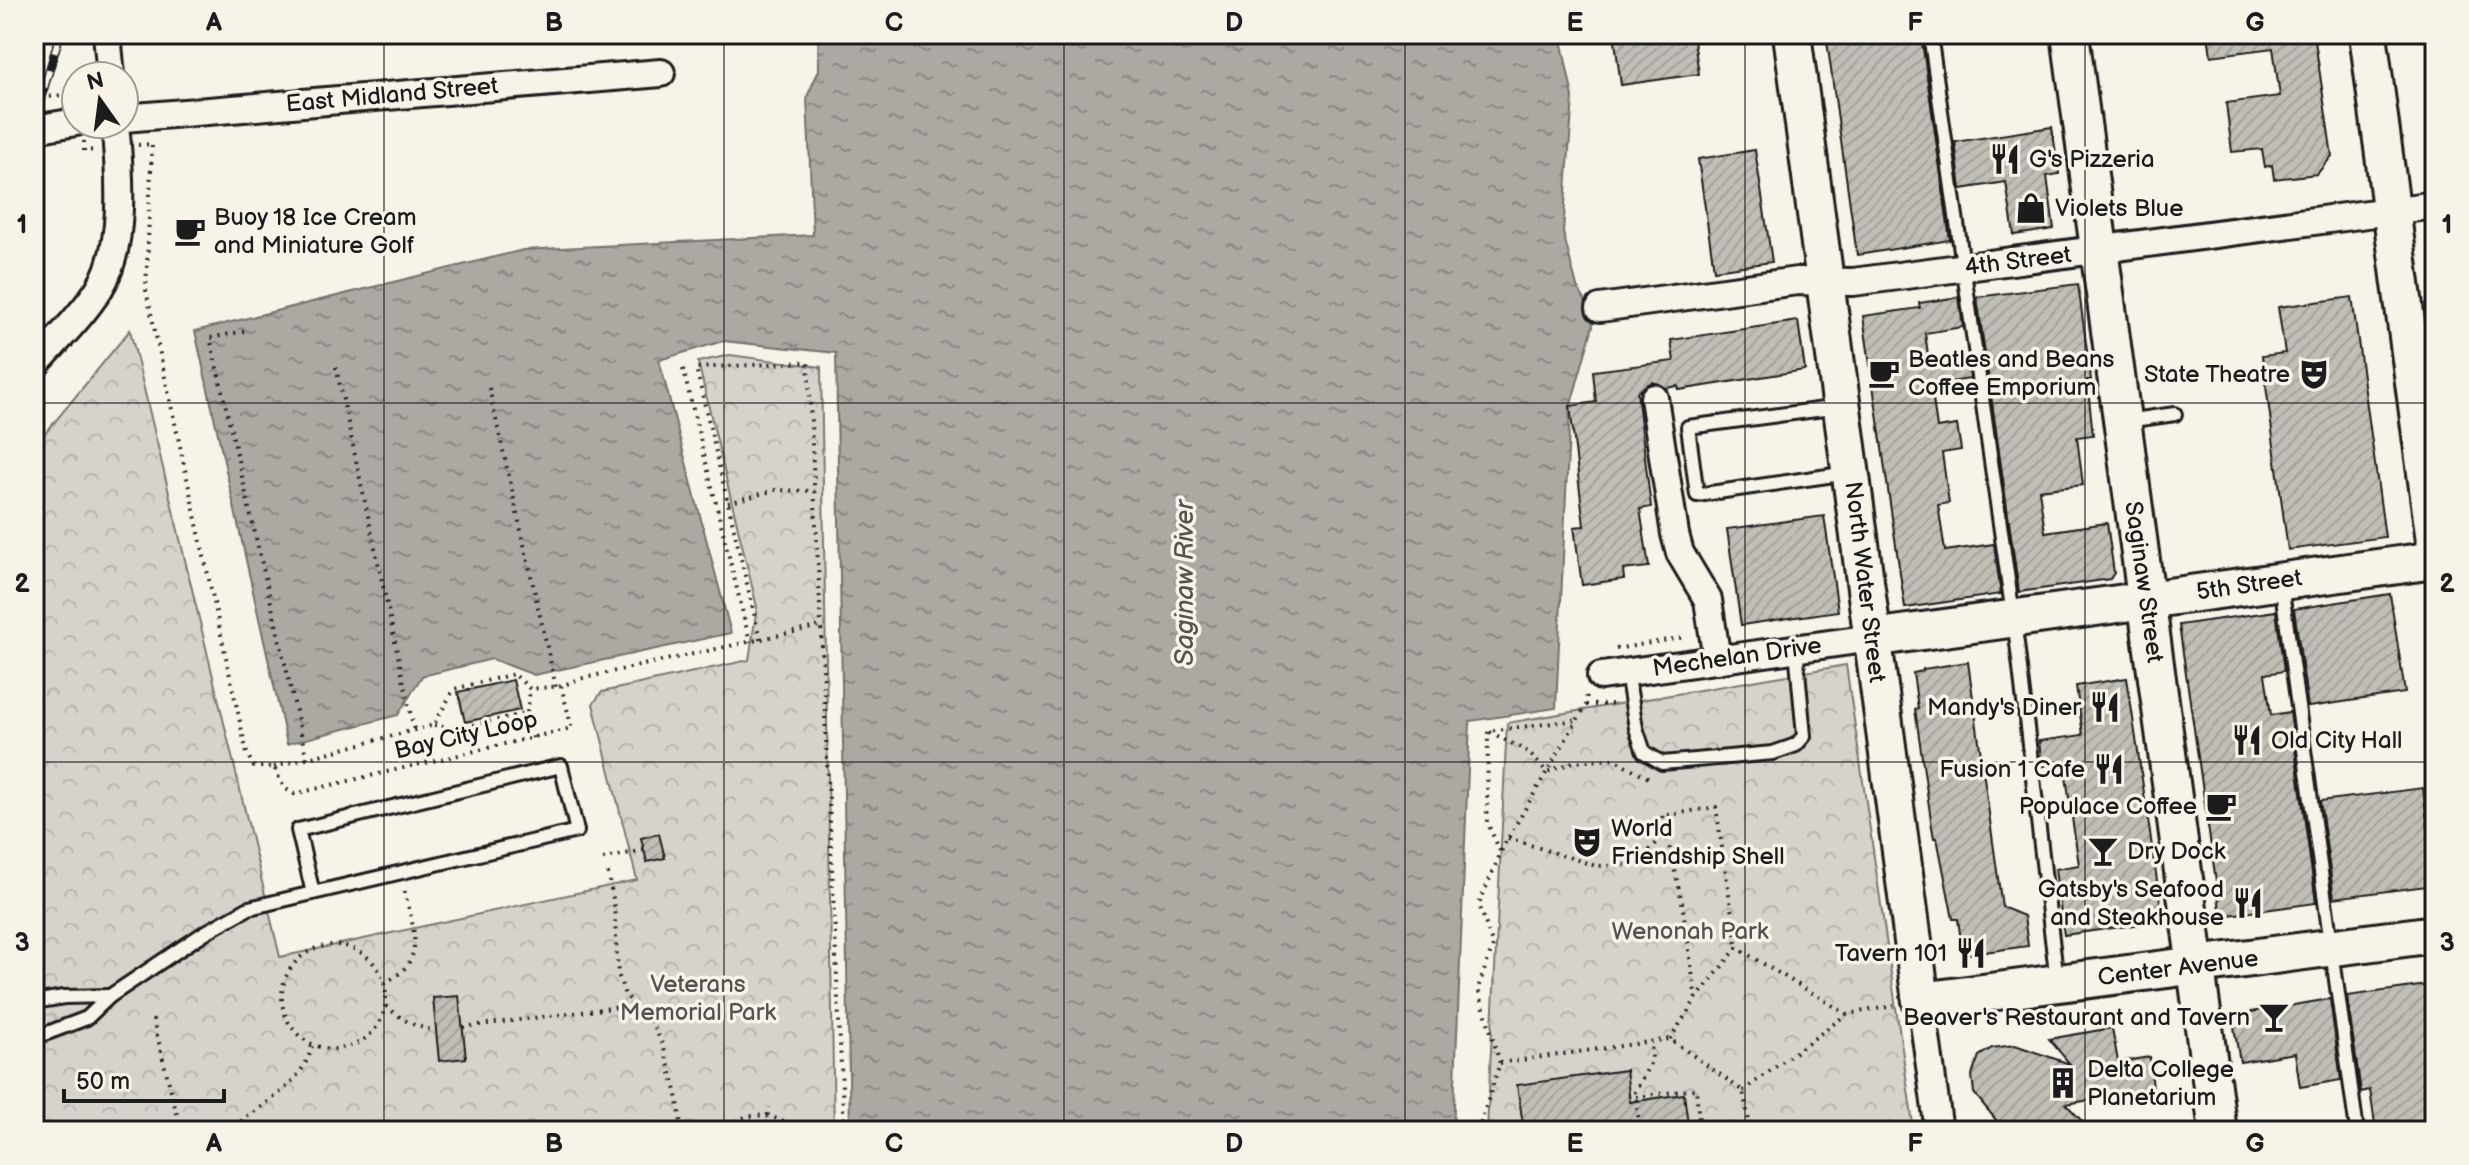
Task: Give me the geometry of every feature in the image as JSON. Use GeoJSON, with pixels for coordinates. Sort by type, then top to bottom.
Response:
{"type":"FeatureCollection","features":[{"type":"Feature","properties":{"kind":"street"},"geometry":{"type":"LineString","coordinates":[[107,34],[109,60]]}},
{"type":"Feature","properties":{"kind":"street","name":"North Water Street"},"geometry":{"type":"LineString","coordinates":[[1792,34],[1939,1131]]}},
{"type":"Feature","properties":{"kind":"street","name":"Saginaw Street"},"geometry":{"type":"LineString","coordinates":[[2070,34],[2218,1131]]}},
{"type":"Feature","properties":{"kind":"street"},"geometry":{"type":"LineString","coordinates":[[2368,34],[2435,541]]}},
{"type":"Feature","properties":{"kind":"street","name":"East Midland Street"},"geometry":{"type":"LineString","coordinates":[[140,117],[661,73]]}},
{"type":"Feature","properties":{"kind":"street"},"geometry":{"type":"LineString","coordinates":[[34,129],[60,125]]}},
{"type":"Feature","properties":{"kind":"street"},"geometry":{"type":"LineString","coordinates":[[34,366],[100,287],[113,252],[119,201],[116,140]]}},
{"type":"Feature","properties":{"kind":"street","name":"4th Street"},"geometry":{"type":"LineString","coordinates":[[1600,308],[1797,281],[1853,282],[2435,205]]}},
{"type":"Feature","properties":{"kind":"street"},"geometry":{"type":"LineString","coordinates":[[1654,398],[1675,534],[1680,553],[1708,600],[1717,660]]}},
{"type":"Feature","properties":{"kind":"street","name":"5th Street"},"geometry":{"type":"LineString","coordinates":[[1872,638],[2435,560]]}},
{"type":"Feature","properties":{"kind":"street","name":"Mechelan Drive"},"geometry":{"type":"LineString","coordinates":[[1606,672],[1872,638]]}},
{"type":"Feature","properties":{"kind":"street","name":"Center Avenue"},"geometry":{"type":"LineString","coordinates":[[1921,1001],[2435,934]]}},
{"type":"Feature","properties":{"kind":"lane"},"geometry":{"type":"LineString","coordinates":[[1930,34],[2012,618],[2057,984]]}},
{"type":"Feature","properties":{"kind":"lane"},"geometry":{"type":"LineString","coordinates":[[1843,406],[1688,427],[1697,495],[1851,472]]}},
{"type":"Feature","properties":{"kind":"lane"},"geometry":{"type":"LineString","coordinates":[[2122,421],[2175,414]]}},
{"type":"Feature","properties":{"kind":"lane"},"geometry":{"type":"LineString","coordinates":[[2280,581],[2357,1131]]}},
{"type":"Feature","properties":{"kind":"lane"},"geometry":{"type":"LineString","coordinates":[[1606,672],[1636,728],[1644,752],[1662,763],[1773,753],[1796,745],[1804,736],[1796,649]]}},
{"type":"Feature","properties":{"kind":"lane"},"geometry":{"type":"LineString","coordinates":[[34,1038],[87,1018],[110,996],[204,933],[249,908],[313,893],[401,872],[577,831],[561,766],[298,830],[313,893]]}},
{"type":"Feature","properties":{"kind":"lane"},"geometry":{"type":"LineString","coordinates":[[34,1002],[64,997],[110,996]]}},
{"type":"Feature","properties":{"kind":"path"},"geometry":{"type":"LineString","coordinates":[[34,99],[60,95]]}},
{"type":"Feature","properties":{"kind":"path","name":"Bay City Loop"},"geometry":{"type":"LineString","coordinates":[[152,144],[146,290],[247,754],[254,767],[274,767],[284,788],[294,794],[533,738],[572,728],[559,687],[579,679],[821,626]]}},
{"type":"Feature","properties":{"kind":"path"},"geometry":{"type":"LineString","coordinates":[[244,331],[210,338],[307,759]]}},
{"type":"Feature","properties":{"kind":"path"},"geometry":{"type":"LineString","coordinates":[[760,639],[696,368],[808,362],[844,1131]]}},
{"type":"Feature","properties":{"kind":"path"},"geometry":{"type":"LineString","coordinates":[[336,367],[414,730]]}},
{"type":"Feature","properties":{"kind":"path"},"geometry":{"type":"LineString","coordinates":[[683,369],[750,642]]}},
{"type":"Feature","properties":{"kind":"path"},"geometry":{"type":"LineString","coordinates":[[434,725],[454,689],[514,674],[530,689],[559,687],[489,388]]}},
{"type":"Feature","properties":{"kind":"path"},"geometry":{"type":"LineString","coordinates":[[728,503],[775,490],[815,491]]}},
{"type":"Feature","properties":{"kind":"path"},"geometry":{"type":"LineString","coordinates":[[1478,1131],[1500,1063],[1478,988],[1493,946],[1479,904],[1508,838],[1618,647],[1685,637]]}},
{"type":"Feature","properties":{"kind":"path"},"geometry":{"type":"LineString","coordinates":[[530,689],[527,713],[533,738]]}},
{"type":"Feature","properties":{"kind":"path"},"geometry":{"type":"LineString","coordinates":[[1586,705],[1616,704],[1619,712]]}},
{"type":"Feature","properties":{"kind":"path"},"geometry":{"type":"LineString","coordinates":[[274,767],[434,725],[457,729],[527,713]]}},
{"type":"Feature","properties":{"kind":"path"},"geometry":{"type":"LineString","coordinates":[[1488,731],[1578,720]]}},
{"type":"Feature","properties":{"kind":"path"},"geometry":{"type":"LineString","coordinates":[[1488,731],[1528,752],[1547,772]]}},
{"type":"Feature","properties":{"kind":"path"},"geometry":{"type":"LineString","coordinates":[[1488,731],[1487,822],[1501,852]]}},
{"type":"Feature","properties":{"kind":"path"},"geometry":{"type":"LineString","coordinates":[[1625,750],[1627,766]]}},
{"type":"Feature","properties":{"kind":"path"},"geometry":{"type":"LineString","coordinates":[[1547,772],[1573,762],[1614,759],[1649,778]]}},
{"type":"Feature","properties":{"kind":"path"},"geometry":{"type":"LineString","coordinates":[[1670,1039],[1696,999],[1737,948],[1716,807],[1662,816],[1682,902],[1696,999]]}},
{"type":"Feature","properties":{"kind":"path"},"geometry":{"type":"LineString","coordinates":[[1508,838],[1596,866],[1636,865],[1665,835]]}},
{"type":"Feature","properties":{"kind":"path"},"geometry":{"type":"LineString","coordinates":[[603,859],[644,850]]}},
{"type":"Feature","properties":{"kind":"path"},"geometry":{"type":"LineString","coordinates":[[384,983],[397,977],[411,962],[416,946],[401,872]]}},
{"type":"Feature","properties":{"kind":"path"},"geometry":{"type":"LineString","coordinates":[[608,873],[614,903],[618,974],[625,995],[650,1019],[663,1045],[677,1094],[682,1129],[693,1131]]}},
{"type":"Feature","properties":{"kind":"path"},"geometry":{"type":"LineString","coordinates":[[322,939],[324,946]]}},
{"type":"Feature","properties":{"kind":"path"},"geometry":{"type":"LineString","coordinates":[[341,945],[358,951],[372,961],[384,983],[385,1005],[379,1025],[368,1038],[353,1046],[336,1050],[312,1045],[292,1029],[284,1014],[281,996],[285,979],[294,964],[307,952],[324,946],[341,945]]}},
{"type":"Feature","properties":{"kind":"path"},"geometry":{"type":"LineString","coordinates":[[1737,948],[1847,1014]]}},
{"type":"Feature","properties":{"kind":"path"},"geometry":{"type":"LineString","coordinates":[[1743,1091],[1847,1014],[1921,1001]]}},
{"type":"Feature","properties":{"kind":"path"},"geometry":{"type":"LineString","coordinates":[[385,1005],[403,1020],[436,1030]]}},
{"type":"Feature","properties":{"kind":"path"},"geometry":{"type":"LineString","coordinates":[[463,1027],[636,1005]]}},
{"type":"Feature","properties":{"kind":"path"},"geometry":{"type":"LineString","coordinates":[[153,1019],[181,1131]]}},
{"type":"Feature","properties":{"kind":"path"},"geometry":{"type":"LineString","coordinates":[[1500,1063],[1670,1039],[1743,1091],[1751,1131]]}},
{"type":"Feature","properties":{"kind":"path"},"geometry":{"type":"LineString","coordinates":[[1636,1131],[1640,1128],[1635,1092],[1652,1060],[1651,1042]]}},
{"type":"Feature","properties":{"kind":"path"},"geometry":{"type":"LineString","coordinates":[[228,1131],[287,1088],[309,1059],[312,1045]]}},
{"type":"Feature","properties":{"kind":"path"},"geometry":{"type":"LineString","coordinates":[[1636,1097],[1696,1089],[1700,1131]]}},
{"type":"Feature","properties":{"kind":"path"},"geometry":{"type":"LineString","coordinates":[[765,1131],[769,1107]]}},
{"type":"Feature","properties":{"kind":"path"},"geometry":{"type":"LineString","coordinates":[[723,1131],[743,1118],[766,1116],[777,1118],[795,1131]]}},
{"type":"Feature","properties":{"kind":"green space","name":"Veterans Memorial Park"},"geometry":{"type":"Polygon","coordinates":[[[130,330],[280,957],[637,880],[593,704],[602,692],[749,660],[757,607],[698,362],[730,355],[821,367],[834,1131],[34,1131],[34,447],[130,330]]]}},
{"type":"Feature","properties":{"kind":"green space","name":"Wenonah Park"},"geometry":{"type":"Polygon","coordinates":[[[1846,665],[1914,1131],[1487,1131],[1507,723],[1846,665]]]}},
{"type":"Feature","properties":{"kind":"water","name":"Saginaw River"},"geometry":{"type":"Polygon","coordinates":[[[818,34],[1560,34],[1573,97],[1563,232],[1577,287],[1591,310],[1593,326],[1570,408],[1556,708],[1470,721],[1453,1131],[850,1131],[836,353],[723,341],[659,360],[731,633],[534,675],[492,659],[422,676],[398,715],[287,744],[195,331],[523,250],[813,235],[807,97],[819,70],[818,34]]]}},
{"type":"Feature","properties":{"kind":"building"},"geometry":{"type":"Polygon","coordinates":[[[1614,34],[1693,34],[1699,74],[1621,85],[1614,34]]]}},
{"type":"Feature","properties":{"kind":"building"},"geometry":{"type":"Polygon","coordinates":[[[1826,34],[1921,34],[1950,240],[1857,255],[1826,34]]]}},
{"type":"Feature","properties":{"kind":"building"},"geometry":{"type":"Polygon","coordinates":[[[2208,34],[2314,34],[2332,156],[2317,174],[2274,179],[2272,165],[2265,167],[2262,149],[2232,152],[2226,103],[2280,96],[2273,48],[2211,56],[2208,34]]]}},
{"type":"Feature","properties":{"kind":"building","name":"G's Pizzeria"},"geometry":{"type":"Polygon","coordinates":[[[2052,127],[2059,174],[2047,176],[2054,229],[2014,235],[2006,182],[1961,189],[1955,142],[2052,127]]]}},
{"type":"Feature","properties":{"kind":"building"},"geometry":{"type":"Polygon","coordinates":[[[1755,150],[1772,262],[1714,270],[1698,159],[1755,150]]]}},
{"type":"Feature","properties":{"kind":"building"},"geometry":{"type":"Polygon","coordinates":[[[2078,284],[2091,380],[2087,380],[2093,435],[2077,437],[2083,485],[2039,490],[2045,532],[2107,523],[2114,573],[2110,579],[2019,592],[1977,297],[2078,284]]]}},
{"type":"Feature","properties":{"kind":"building"},"geometry":{"type":"Polygon","coordinates":[[[1959,297],[1963,327],[1925,333],[1930,369],[1968,363],[1970,379],[1931,385],[1937,428],[1957,425],[1961,450],[1942,453],[1949,503],[1938,505],[1945,551],[1994,544],[2001,594],[1905,608],[1863,316],[1920,308],[1919,303],[1959,297]]]}},
{"type":"Feature","properties":{"kind":"building"},"geometry":{"type":"Polygon","coordinates":[[[2352,297],[2385,537],[2288,550],[2262,356],[2285,353],[2278,307],[2352,297]]]}},
{"type":"Feature","properties":{"kind":"building"},"geometry":{"type":"Polygon","coordinates":[[[1798,321],[1805,370],[1679,390],[1678,386],[1666,388],[1652,382],[1637,392],[1651,507],[1640,509],[1649,567],[1623,570],[1624,579],[1582,585],[1574,527],[1584,526],[1570,406],[1596,402],[1593,371],[1674,361],[1671,340],[1798,321]]]}},
{"type":"Feature","properties":{"kind":"building"},"geometry":{"type":"Polygon","coordinates":[[[1824,516],[1838,611],[1741,625],[1727,529],[1824,516]]]}},
{"type":"Feature","properties":{"kind":"building"},"geometry":{"type":"Polygon","coordinates":[[[2390,594],[2405,693],[2308,707],[2294,609],[2390,594]]]}},
{"type":"Feature","properties":{"kind":"building"},"geometry":{"type":"Polygon","coordinates":[[[2276,611],[2284,671],[2265,674],[2271,715],[2290,712],[2316,903],[2221,916],[2179,625],[2276,611]]]}},
{"type":"Feature","properties":{"kind":"building"},"geometry":{"type":"Polygon","coordinates":[[[1968,662],[2002,907],[2024,916],[2028,946],[1963,955],[1958,919],[1953,919],[1937,838],[1934,838],[1932,827],[1915,709],[1918,708],[1913,673],[1968,662]]]}},
{"type":"Feature","properties":{"kind":"building"},"geometry":{"type":"Polygon","coordinates":[[[2127,678],[2163,921],[2064,935],[2055,869],[2079,865],[2064,763],[2042,766],[2039,741],[2083,735],[2076,686],[2127,678]]]}},
{"type":"Feature","properties":{"kind":"building"},"geometry":{"type":"Polygon","coordinates":[[[513,680],[520,710],[465,722],[458,692],[513,680]]]}},
{"type":"Feature","properties":{"kind":"building"},"geometry":{"type":"Polygon","coordinates":[[[2423,788],[2435,885],[2334,898],[2320,801],[2423,788]]]}},
{"type":"Feature","properties":{"kind":"building"},"geometry":{"type":"Polygon","coordinates":[[[659,834],[665,858],[647,862],[641,838],[659,834]]]}},
{"type":"Feature","properties":{"kind":"building"},"geometry":{"type":"Polygon","coordinates":[[[2435,984],[2435,1131],[2376,1131],[2370,1090],[2361,1092],[2347,996],[2435,984]]]}},
{"type":"Feature","properties":{"kind":"building"},"geometry":{"type":"Polygon","coordinates":[[[459,996],[466,1058],[439,1061],[433,998],[459,996]]]}},
{"type":"Feature","properties":{"kind":"building"},"geometry":{"type":"Polygon","coordinates":[[[2330,999],[2341,1080],[2300,1087],[2295,1053],[2240,1062],[2232,1015],[2330,999]]]}},
{"type":"Feature","properties":{"kind":"building","name":"Delta College Planetarium"},"geometry":{"type":"Polygon","coordinates":[[[2112,1028],[2118,1062],[2150,1057],[2153,1090],[2066,1104],[2091,1131],[2005,1131],[1974,1093],[1972,1075],[1979,1056],[1992,1048],[2015,1045],[2070,1064],[2049,1039],[2112,1028]]]}},
{"type":"Feature","properties":{"kind":"building"},"geometry":{"type":"Polygon","coordinates":[[[1626,1070],[1630,1102],[1684,1094],[1689,1131],[1524,1131],[1517,1085],[1626,1070]]]}},
{"type":"Feature","properties":{"kind":"railway"},"geometry":{"type":"LineString","coordinates":[[34,122],[60,34]]}},
{"type":"Feature","properties":{"kind":"place","name":"G's Pizzeria"},"geometry":{"type":"Point","coordinates":[2005,159]}},
{"type":"Feature","properties":{"kind":"place","name":"Violets Blue"},"geometry":{"type":"Point","coordinates":[2031,208]}},
{"type":"Feature","properties":{"kind":"place","name":"Buoy 18 Ice Cream and Miniature Golf"},"geometry":{"type":"Point","coordinates":[190,231]}},
{"type":"Feature","properties":{"kind":"place","name":"Beatles and Beans Coffee Emporium"},"geometry":{"type":"Point","coordinates":[1884,373]}},
{"type":"Feature","properties":{"kind":"place","name":"State Theatre"},"geometry":{"type":"Point","coordinates":[2314,374]}},
{"type":"Feature","properties":{"kind":"place","name":"Mandy's Diner"},"geometry":{"type":"Point","coordinates":[2105,707]}},
{"type":"Feature","properties":{"kind":"place","name":"Old City Hall"},"geometry":{"type":"Point","coordinates":[2247,740]}},
{"type":"Feature","properties":{"kind":"place","name":"Fusion 1 Cafe"},"geometry":{"type":"Point","coordinates":[2109,769]}},
{"type":"Feature","properties":{"kind":"place","name":"Populace Coffee"},"geometry":{"type":"Point","coordinates":[2221,806]}},
{"type":"Feature","properties":{"kind":"place","name":"World Friendship Shell"},"geometry":{"type":"Point","coordinates":[1587,842]}},
{"type":"Feature","properties":{"kind":"place","name":"Dry Dock"},"geometry":{"type":"Point","coordinates":[2103,851]}},
{"type":"Feature","properties":{"kind":"place","name":"Gatsby's Seafood and Steakhouse"},"geometry":{"type":"Point","coordinates":[2248,903]}},
{"type":"Feature","properties":{"kind":"place","name":"Tavern 101"},"geometry":{"type":"Point","coordinates":[1971,953]}},
{"type":"Feature","properties":{"kind":"place","name":"Beaver's Restaurant and Tavern"},"geometry":{"type":"Point","coordinates":[2274,1017]}},
{"type":"Feature","properties":{"kind":"place","name":"Delta College Planetarium"},"geometry":{"type":"Point","coordinates":[2063,1083]}}]}
